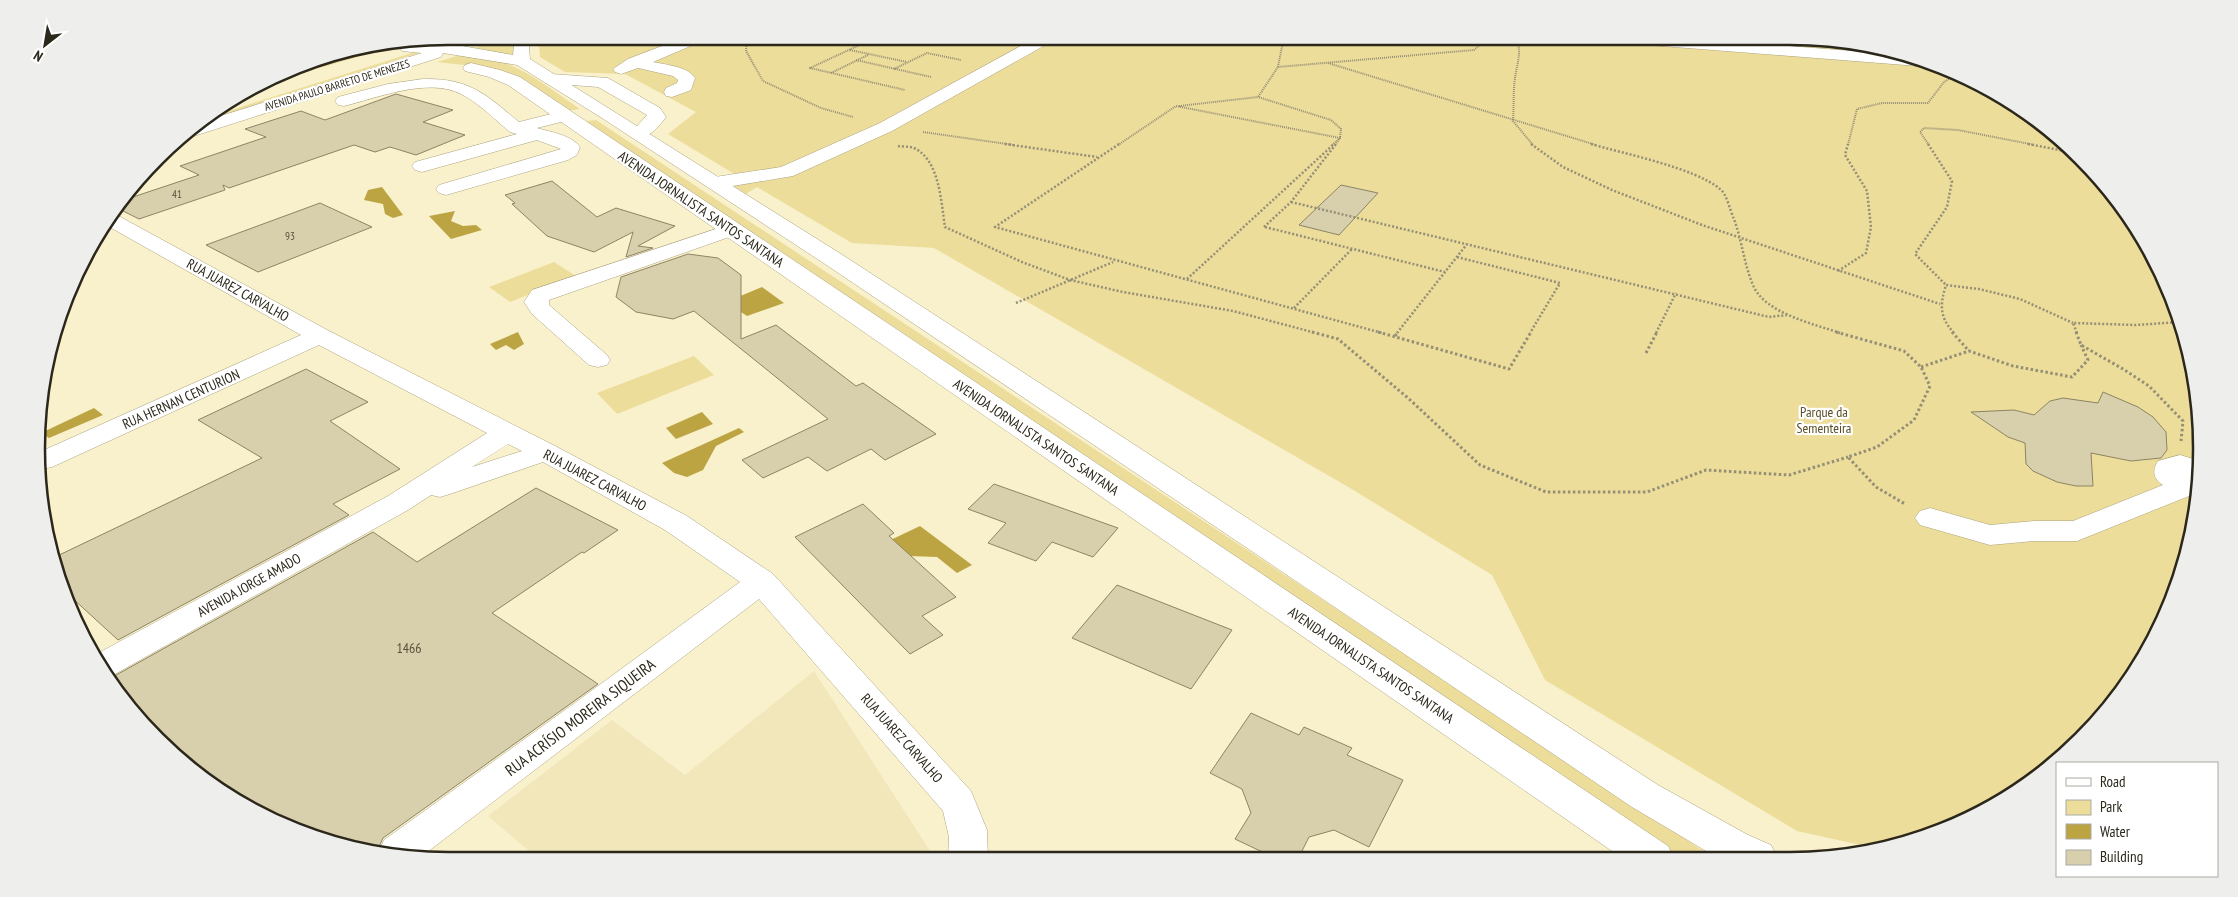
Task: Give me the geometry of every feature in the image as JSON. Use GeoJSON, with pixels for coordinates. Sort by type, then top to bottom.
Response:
{"type":"FeatureCollection","features":[{"type":"Feature","properties":{"kind":"main road","name":"AVENIDA PAULO BARRETO DE MENEZES"},"geometry":{"type":"LineString","coordinates":[[204,127],[402,66],[444,45]]}},
{"type":"Feature","properties":{"kind":"main road"},"geometry":{"type":"LineString","coordinates":[[473,45],[524,49]]}},
{"type":"Feature","properties":{"kind":"main road"},"geometry":{"type":"LineString","coordinates":[[672,92],[685,86],[687,78],[679,73],[628,65],[679,45]]}},
{"type":"Feature","properties":{"kind":"main road"},"geometry":{"type":"LineString","coordinates":[[747,203],[786,172],[886,127],[1035,45]]}},
{"type":"Feature","properties":{"kind":"main road"},"geometry":{"type":"LineString","coordinates":[[1713,45],[1895,59]]}},
{"type":"Feature","properties":{"kind":"main road","name":"AVENIDA PAULO BARRETO DE MENEZES"},"geometry":{"type":"LineString","coordinates":[[250,98],[408,48],[425,46]]}},
{"type":"Feature","properties":{"kind":"main road","name":"AVENIDA JORNALISTA SANTOS SANTANA"},"geometry":{"type":"LineString","coordinates":[[524,49],[551,78],[747,203],[1645,796],[1746,852]]}},
{"type":"Feature","properties":{"kind":"main road","name":"AVENIDA JORNALISTA SANTOS SANTANA"},"geometry":{"type":"LineString","coordinates":[[402,66],[450,66],[488,71],[506,77],[1645,852]]}},
{"type":"Feature","properties":{"kind":"main road"},"geometry":{"type":"LineString","coordinates":[[551,78],[602,82],[654,112],[657,117],[639,134]]}},
{"type":"Feature","properties":{"kind":"main road"},"geometry":{"type":"LineString","coordinates":[[344,101],[385,89],[433,84],[452,85],[466,90],[516,128],[563,142],[571,148],[570,151],[561,156],[446,189]]}},
{"type":"Feature","properties":{"kind":"main road"},"geometry":{"type":"LineString","coordinates":[[516,128],[586,110],[608,114]]}},
{"type":"Feature","properties":{"kind":"main road"},"geometry":{"type":"LineString","coordinates":[[422,166],[537,134]]}},
{"type":"Feature","properties":{"kind":"main road"},"geometry":{"type":"LineString","coordinates":[[715,183],[786,172]]}},
{"type":"Feature","properties":{"kind":"main road","name":"RUA JUAREZ CARVALHO"},"geometry":{"type":"LineString","coordinates":[[115,221],[320,336],[545,452],[676,523],[762,582],[958,802],[966,821],[970,841],[969,852]]}},
{"type":"Feature","properties":{"kind":"main road"},"geometry":{"type":"LineString","coordinates":[[598,360],[540,309],[536,302],[540,295],[731,230]]}},
{"type":"Feature","properties":{"kind":"main road","name":"RUA HERNAN CENTURION"},"geometry":{"type":"LineString","coordinates":[[45,459],[320,336]]}},
{"type":"Feature","properties":{"kind":"main road","name":"AVENIDA JORGE AMADO"},"geometry":{"type":"LineString","coordinates":[[107,663],[398,503],[506,433]]}},
{"type":"Feature","properties":{"kind":"main road","name":"AVENIDA JORGE AMADO"},"geometry":{"type":"LineString","coordinates":[[398,503],[545,452]]}},
{"type":"Feature","properties":{"kind":"main road"},"geometry":{"type":"LineString","coordinates":[[1930,518],[1990,535],[2034,531],[2077,531],[2191,476]]}},
{"type":"Feature","properties":{"kind":"main road","name":"RUA ACRÍSIO MOREIRA SIQUEIRA"},"geometry":{"type":"LineString","coordinates":[[402,849],[762,582]]}},
{"type":"Feature","properties":{"kind":"path"},"geometry":{"type":"LineString","coordinates":[[746,45],[746,51],[764,81],[822,108],[886,127],[1098,157]]}},
{"type":"Feature","properties":{"kind":"path"},"geometry":{"type":"LineString","coordinates":[[860,45],[810,68],[908,90]]}},
{"type":"Feature","properties":{"kind":"path"},"geometry":{"type":"LineString","coordinates":[[1258,97],[1278,67],[1282,45]]}},
{"type":"Feature","properties":{"kind":"path"},"geometry":{"type":"LineString","coordinates":[[1278,67],[1474,50],[1480,45]]}},
{"type":"Feature","properties":{"kind":"path"},"geometry":{"type":"LineString","coordinates":[[1519,45],[1513,121],[1530,143],[1563,167],[1651,205],[1702,224],[1940,304]]}},
{"type":"Feature","properties":{"kind":"path"},"geometry":{"type":"LineString","coordinates":[[850,50],[908,62]]}},
{"type":"Feature","properties":{"kind":"path"},"geometry":{"type":"LineString","coordinates":[[894,69],[927,53],[965,61],[957,66]]}},
{"type":"Feature","properties":{"kind":"path"},"geometry":{"type":"LineString","coordinates":[[830,73],[870,54]]}},
{"type":"Feature","properties":{"kind":"path"},"geometry":{"type":"LineString","coordinates":[[856,60],[933,78],[925,82]]}},
{"type":"Feature","properties":{"kind":"path"},"geometry":{"type":"LineString","coordinates":[[896,146],[913,147],[926,157],[935,176],[945,227],[1022,262],[1070,280],[1123,292],[1233,311],[1338,339],[1408,398],[1480,465],[1546,492],[1647,492],[1706,470],[1789,475],[1876,447],[1914,420],[1930,386],[1921,367],[1904,351],[1848,336],[1788,315],[1762,299],[1752,286],[1740,236],[1722,190],[1707,180],[1678,169],[1513,121],[1328,63]]}},
{"type":"Feature","properties":{"kind":"path"},"geometry":{"type":"LineString","coordinates":[[1838,271],[1866,253],[1871,226],[1867,191],[1845,155],[1856,109],[1882,102],[1928,103],[1944,82],[1950,79]]}},
{"type":"Feature","properties":{"kind":"path"},"geometry":{"type":"LineString","coordinates":[[1445,272],[1264,226],[1291,202],[1340,138],[1341,129],[1330,120],[1258,97],[1176,106],[995,227],[1113,262],[1293,308],[1509,369],[1560,282],[1457,257]]}},
{"type":"Feature","properties":{"kind":"path"},"geometry":{"type":"LineString","coordinates":[[1176,106],[1340,138]]}},
{"type":"Feature","properties":{"kind":"path"},"geometry":{"type":"LineString","coordinates":[[2062,150],[1958,130],[1924,128],[1920,132],[1952,181],[1947,207],[1915,254],[1946,285],[1979,289],[2020,299],[2073,323],[2136,325],[2173,322]]}},
{"type":"Feature","properties":{"kind":"path"},"geometry":{"type":"LineString","coordinates":[[1187,280],[1340,138]]}},
{"type":"Feature","properties":{"kind":"path"},"geometry":{"type":"LineString","coordinates":[[1291,202],[1676,293],[1769,317],[1788,315]]}},
{"type":"Feature","properties":{"kind":"path"},"geometry":{"type":"LineString","coordinates":[[1395,336],[1467,244]]}},
{"type":"Feature","properties":{"kind":"path"},"geometry":{"type":"LineString","coordinates":[[1293,308],[1352,248]]}},
{"type":"Feature","properties":{"kind":"path"},"geometry":{"type":"LineString","coordinates":[[1016,303],[1113,262]]}},
{"type":"Feature","properties":{"kind":"path"},"geometry":{"type":"LineString","coordinates":[[1946,285],[1940,304],[1949,328],[1969,351],[2013,366],[2072,377],[2088,360],[2073,323]]}},
{"type":"Feature","properties":{"kind":"path"},"geometry":{"type":"LineString","coordinates":[[1646,353],[1676,293]]}},
{"type":"Feature","properties":{"kind":"path"},"geometry":{"type":"LineString","coordinates":[[2081,345],[2137,376],[2169,403],[2183,421],[2191,476]]}},
{"type":"Feature","properties":{"kind":"path"},"geometry":{"type":"LineString","coordinates":[[1921,367],[1969,351]]}},
{"type":"Feature","properties":{"kind":"path"},"geometry":{"type":"LineString","coordinates":[[1848,457],[1876,488],[1930,518]]}},
{"type":"Feature","properties":{"kind":"shaded area"},"geometry":{"type":"Polygon","coordinates":[[[814,671],[931,852],[530,852],[488,816],[612,720],[685,775],[814,671]]]}},
{"type":"Feature","properties":{"kind":"green space"},"geometry":{"type":"Polygon","coordinates":[[[483,45],[517,45],[512,55],[474,48],[483,45]]]}},
{"type":"Feature","properties":{"kind":"green space","name":"Parque da Sementeira"},"geometry":{"type":"Polygon","coordinates":[[[539,45],[1790,45],[1842,48],[1919,66],[1991,99],[2014,113],[2056,145],[2093,182],[2110,203],[2125,224],[2151,270],[2172,319],[2179,344],[2190,396],[2192,422],[2193,448],[2190,501],[2172,578],[2139,650],[2110,694],[2093,715],[2056,752],[2014,784],[1991,798],[1944,821],[1919,831],[1868,844],[1862,845],[1797,831],[1545,680],[1492,575],[1350,488],[934,248],[852,243],[757,187],[746,194],[729,184],[746,181],[668,134],[696,112],[625,74],[565,72],[540,57],[539,45]]]}},
{"type":"Feature","properties":{"kind":"green space"},"geometry":{"type":"Polygon","coordinates":[[[425,51],[218,117],[226,112],[412,53],[425,51]]]}},
{"type":"Feature","properties":{"kind":"green space"},"geometry":{"type":"Polygon","coordinates":[[[373,52],[297,75],[319,66],[373,52]]]}},
{"type":"Feature","properties":{"kind":"green space"},"geometry":{"type":"Polygon","coordinates":[[[460,55],[491,59],[518,68],[580,109],[568,111],[473,66],[437,62],[460,55]]]}},
{"type":"Feature","properties":{"kind":"green space"},"geometry":{"type":"Polygon","coordinates":[[[596,120],[1705,852],[1661,852],[586,121],[596,120]]]}},
{"type":"Feature","properties":{"kind":"green space"},"geometry":{"type":"Polygon","coordinates":[[[554,262],[576,276],[510,302],[489,287],[554,262]]]}},
{"type":"Feature","properties":{"kind":"green space"},"geometry":{"type":"Polygon","coordinates":[[[694,356],[714,375],[617,414],[597,393],[694,356]]]}},
{"type":"Feature","properties":{"kind":"water"},"geometry":{"type":"Polygon","coordinates":[[[382,187],[403,215],[393,218],[385,214],[383,204],[364,200],[368,190],[382,187]]]}},
{"type":"Feature","properties":{"kind":"water"},"geometry":{"type":"Polygon","coordinates":[[[455,211],[451,221],[463,226],[476,225],[482,230],[451,239],[429,216],[455,211]]]}},
{"type":"Feature","properties":{"kind":"water"},"geometry":{"type":"Polygon","coordinates":[[[762,287],[784,303],[747,316],[726,302],[762,287]]]}},
{"type":"Feature","properties":{"kind":"water"},"geometry":{"type":"Polygon","coordinates":[[[518,332],[524,344],[514,350],[506,345],[496,350],[490,344],[518,332]]]}},
{"type":"Feature","properties":{"kind":"water"},"geometry":{"type":"Polygon","coordinates":[[[94,408],[103,415],[49,438],[45,436],[46,431],[94,408]]]}},
{"type":"Feature","properties":{"kind":"water"},"geometry":{"type":"Polygon","coordinates":[[[702,412],[713,424],[676,439],[666,428],[702,412]]]}},
{"type":"Feature","properties":{"kind":"water"},"geometry":{"type":"Polygon","coordinates":[[[739,428],[744,432],[716,446],[703,470],[687,477],[674,473],[662,463],[739,428]]]}},
{"type":"Feature","properties":{"kind":"water"},"geometry":{"type":"Polygon","coordinates":[[[920,526],[972,565],[957,573],[937,557],[909,556],[878,546],[920,526]]]}},
{"type":"Feature","properties":{"kind":"building"},"geometry":{"type":"Polygon","coordinates":[[[396,94],[453,110],[423,122],[465,135],[416,155],[390,147],[375,152],[354,145],[229,188],[223,185],[225,190],[139,219],[122,211],[133,197],[199,175],[180,166],[266,137],[245,129],[301,111],[325,120],[396,94]]]}},
{"type":"Feature","properties":{"kind":"building"},"geometry":{"type":"Polygon","coordinates":[[[552,181],[597,217],[616,208],[675,226],[638,246],[653,248],[626,257],[633,232],[594,252],[547,236],[512,204],[515,203],[505,195],[552,181]]]}},
{"type":"Feature","properties":{"kind":"building"},"geometry":{"type":"Polygon","coordinates":[[[1341,185],[1378,193],[1339,235],[1299,225],[1341,185]]]}},
{"type":"Feature","properties":{"kind":"building"},"geometry":{"type":"Polygon","coordinates":[[[320,203],[372,227],[258,272],[206,245],[320,203]]]}},
{"type":"Feature","properties":{"kind":"building"},"geometry":{"type":"Polygon","coordinates":[[[688,254],[718,258],[741,275],[741,339],[776,325],[856,386],[863,383],[936,434],[885,460],[871,449],[827,471],[808,457],[763,478],[742,460],[828,419],[694,311],[673,319],[636,312],[616,297],[621,277],[688,254]]]}},
{"type":"Feature","properties":{"kind":"building"},"geometry":{"type":"Polygon","coordinates":[[[306,369],[368,402],[330,421],[400,469],[333,504],[349,515],[118,640],[75,601],[60,555],[262,458],[198,420],[306,369]]]}},
{"type":"Feature","properties":{"kind":"building"},"geometry":{"type":"Polygon","coordinates":[[[2103,392],[2138,407],[2153,417],[2166,432],[2167,450],[2161,458],[2131,461],[2091,453],[2093,486],[2076,486],[2057,482],[2033,471],[2026,464],[2025,443],[2008,437],[1971,412],[2014,410],[2034,415],[2050,401],[2063,398],[2098,403],[2103,392]]]}},
{"type":"Feature","properties":{"kind":"building"},"geometry":{"type":"Polygon","coordinates":[[[994,484],[1118,528],[1093,557],[1052,542],[1036,561],[988,543],[1006,523],[968,509],[994,484]]]}},
{"type":"Feature","properties":{"kind":"building"},"geometry":{"type":"Polygon","coordinates":[[[536,488],[618,530],[492,613],[598,684],[383,838],[379,846],[319,831],[270,810],[224,784],[182,752],[163,734],[145,715],[115,676],[373,532],[417,562],[536,488]]]}},
{"type":"Feature","properties":{"kind":"building"},"geometry":{"type":"Polygon","coordinates":[[[863,504],[894,533],[889,536],[956,597],[922,616],[943,635],[910,654],[795,537],[863,504]]]}},
{"type":"Feature","properties":{"kind":"building"},"geometry":{"type":"Polygon","coordinates":[[[1117,585],[1232,630],[1191,689],[1072,638],[1117,585]]]}},
{"type":"Feature","properties":{"kind":"building"},"geometry":{"type":"Polygon","coordinates":[[[1251,713],[1299,735],[1304,727],[1352,748],[1347,755],[1403,780],[1369,847],[1334,830],[1309,837],[1302,852],[1262,852],[1235,839],[1251,813],[1242,789],[1210,773],[1251,713]]]}}]}
